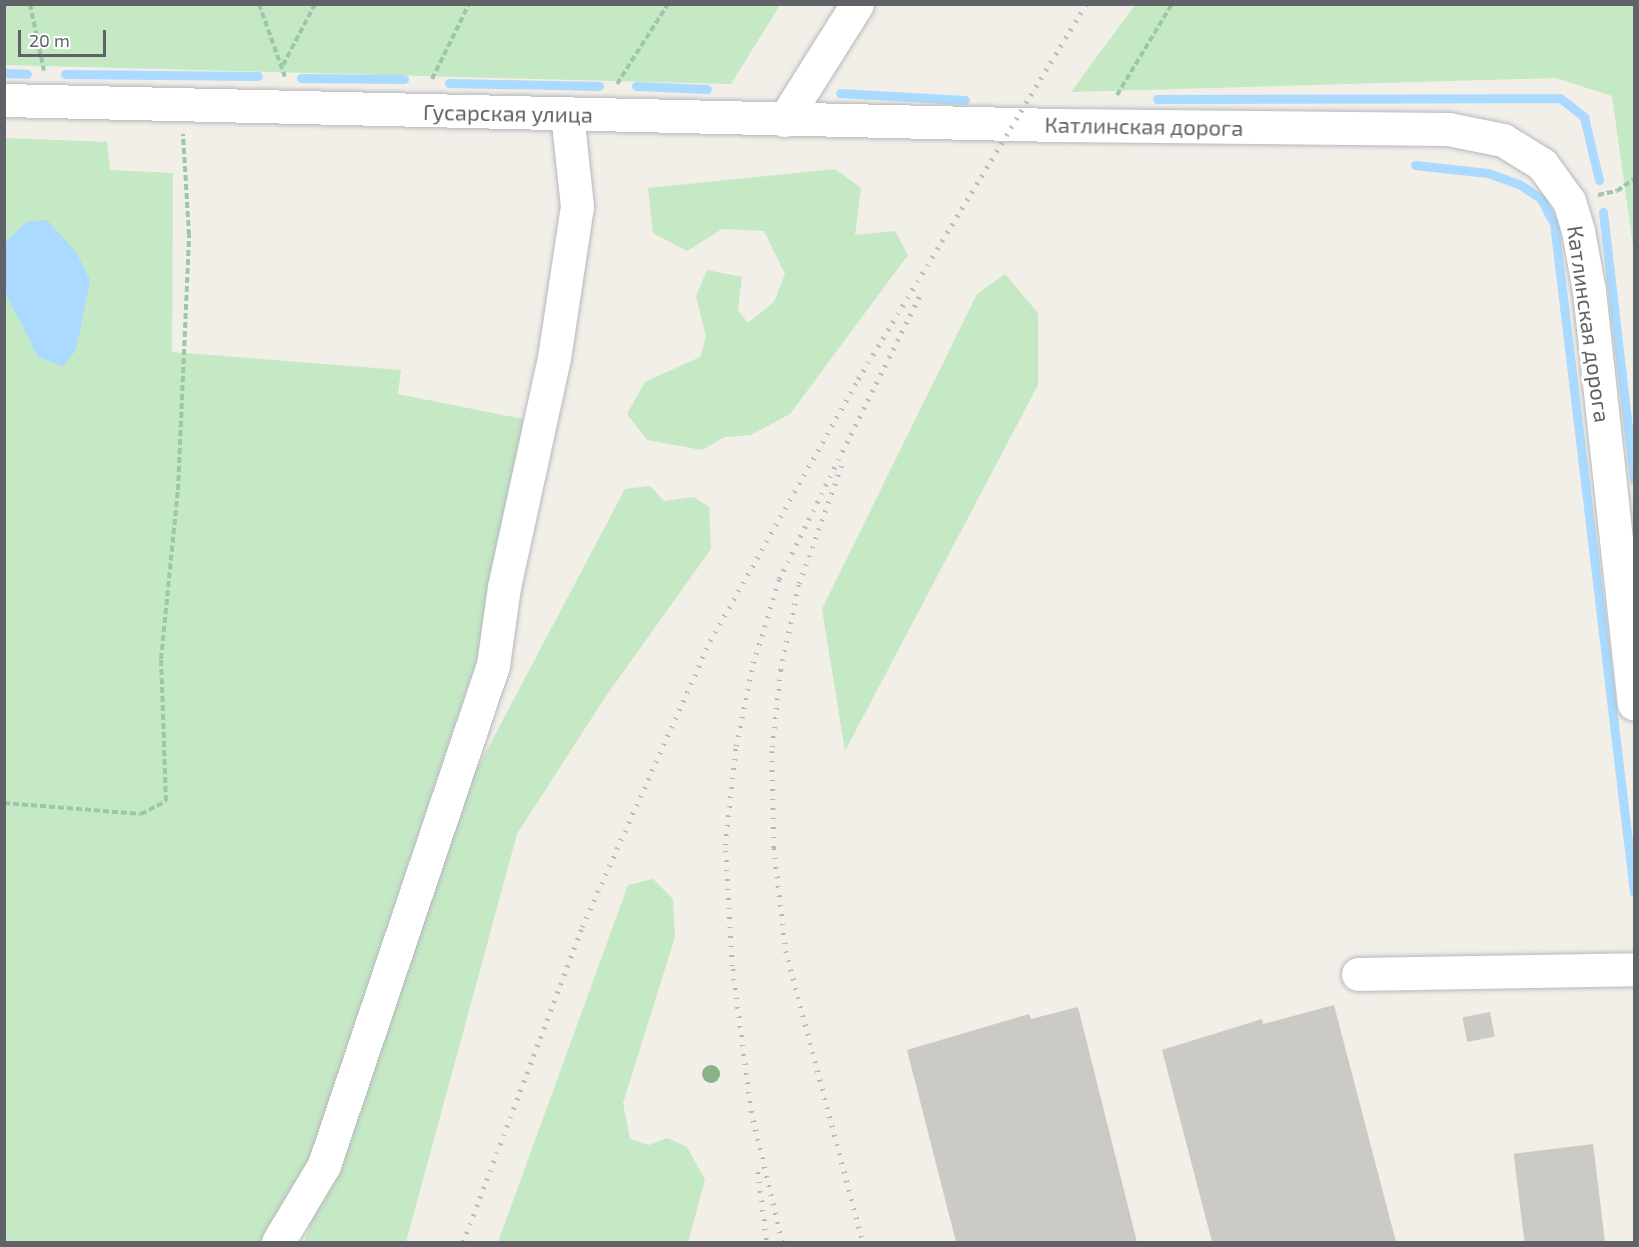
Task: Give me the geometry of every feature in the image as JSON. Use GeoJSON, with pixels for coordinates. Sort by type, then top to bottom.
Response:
{"type":"FeatureCollection","features":[{"type":"Feature","properties":{"kind":"street"},"geometry":{"type":"LineString","coordinates":[[784,120],[857,4]]}},
{"type":"Feature","properties":{"kind":"street","name":"Гусарская улица"},"geometry":{"type":"LineString","coordinates":[[4,100],[1012,124]]}},
{"type":"Feature","properties":{"kind":"street"},"geometry":{"type":"LineString","coordinates":[[278,1242],[324,1165],[493,665],[504,587],[554,358],[577,206],[580,114]]}},
{"type":"Feature","properties":{"kind":"street","name":"Катлинская дорога"},"geometry":{"type":"LineString","coordinates":[[1012,124],[1449,129],[1503,141],[1542,164],[1569,201],[1589,291],[1635,704]]}},
{"type":"Feature","properties":{"kind":"street"},"geometry":{"type":"LineString","coordinates":[[1358,974],[1635,969]]}},
{"type":"Feature","properties":{"kind":"path"},"geometry":{"type":"LineString","coordinates":[[30,4],[50,101]]}},
{"type":"Feature","properties":{"kind":"path"},"geometry":{"type":"LineString","coordinates":[[260,4],[283,65],[288,107]]}},
{"type":"Feature","properties":{"kind":"path"},"geometry":{"type":"LineString","coordinates":[[283,65],[315,4]]}},
{"type":"Feature","properties":{"kind":"path"},"geometry":{"type":"LineString","coordinates":[[420,110],[469,4]]}},
{"type":"Feature","properties":{"kind":"path"},"geometry":{"type":"LineString","coordinates":[[580,114],[648,43],[669,4]]}},
{"type":"Feature","properties":{"kind":"path"},"geometry":{"type":"LineString","coordinates":[[1097,126],[1172,4]]}},
{"type":"Feature","properties":{"kind":"path"},"geometry":{"type":"LineString","coordinates":[[4,803],[141,814],[166,801],[161,659],[178,490],[189,235],[181,105]]}},
{"type":"Feature","properties":{"kind":"path"},"geometry":{"type":"LineString","coordinates":[[1569,201],[1617,191],[1635,179]]}},
{"type":"Feature","properties":{"kind":"green space"},"geometry":{"type":"Polygon","coordinates":[[[5,4],[780,5],[731,84],[5,65],[5,4]]]}},
{"type":"Feature","properties":{"kind":"green space"},"geometry":{"type":"Polygon","coordinates":[[[1135,5],[1634,5],[1634,253],[1612,96],[1556,78],[1071,92],[1135,5]]]}},
{"type":"Feature","properties":{"kind":"green space"},"geometry":{"type":"Polygon","coordinates":[[[5,138],[107,142],[110,170],[173,173],[172,352],[401,370],[398,394],[528,420],[476,661],[310,1156],[263,1242],[5,1242],[5,138]]]}},
{"type":"Feature","properties":{"kind":"green space"},"geometry":{"type":"Polygon","coordinates":[[[835,169],[861,188],[855,235],[895,231],[908,255],[790,414],[751,435],[725,437],[702,450],[647,440],[627,414],[645,382],[700,357],[706,337],[696,296],[707,270],[742,277],[738,310],[748,323],[774,302],[785,274],[764,231],[722,229],[687,251],[653,233],[648,188],[835,169]]]}},
{"type":"Feature","properties":{"kind":"green space"},"geometry":{"type":"Polygon","coordinates":[[[1005,274],[1038,313],[1038,385],[845,751],[822,609],[977,294],[1005,274]]]}},
{"type":"Feature","properties":{"kind":"green space"},"geometry":{"type":"Polygon","coordinates":[[[650,486],[664,501],[694,497],[709,507],[711,549],[604,699],[517,834],[406,1242],[304,1242],[449,822],[625,489],[650,486]]]}},
{"type":"Feature","properties":{"kind":"green space"},"geometry":{"type":"Polygon","coordinates":[[[653,879],[673,899],[675,937],[623,1103],[630,1139],[649,1145],[667,1138],[687,1147],[705,1180],[688,1242],[498,1242],[628,885],[653,879]]]}},
{"type":"Feature","properties":{"kind":"water"},"geometry":{"type":"Polygon","coordinates":[[[47,220],[76,252],[90,280],[76,350],[63,366],[38,357],[6,294],[5,242],[27,222],[47,220]]]}},
{"type":"Feature","properties":{"kind":"building"},"geometry":{"type":"Polygon","coordinates":[[[1334,1005],[1396,1242],[1212,1242],[1162,1050],[1262,1019],[1263,1024],[1334,1005]]]}},
{"type":"Feature","properties":{"kind":"building"},"geometry":{"type":"Polygon","coordinates":[[[1078,1007],[1137,1242],[956,1242],[907,1050],[1029,1014],[1031,1019],[1078,1007]]]}},
{"type":"Feature","properties":{"kind":"building"},"geometry":{"type":"Polygon","coordinates":[[[1490,1012],[1495,1037],[1467,1042],[1463,1017],[1490,1012]]]}},
{"type":"Feature","properties":{"kind":"building"},"geometry":{"type":"Polygon","coordinates":[[[1593,1144],[1605,1242],[1524,1242],[1514,1154],[1593,1144]]]}},
{"type":"Feature","properties":{"kind":"waterway"},"geometry":{"type":"LineString","coordinates":[[4,73],[27,74]]}},
{"type":"Feature","properties":{"kind":"waterway"},"geometry":{"type":"LineString","coordinates":[[65,74],[258,76]]}},
{"type":"Feature","properties":{"kind":"waterway"},"geometry":{"type":"LineString","coordinates":[[301,78],[404,79]]}},
{"type":"Feature","properties":{"kind":"waterway"},"geometry":{"type":"LineString","coordinates":[[449,83],[599,86]]}},
{"type":"Feature","properties":{"kind":"waterway"},"geometry":{"type":"LineString","coordinates":[[636,86],[707,89]]}},
{"type":"Feature","properties":{"kind":"waterway"},"geometry":{"type":"LineString","coordinates":[[840,93],[965,100]]}},
{"type":"Feature","properties":{"kind":"waterway"},"geometry":{"type":"LineString","coordinates":[[1157,99],[1560,98],[1584,117],[1599,180]]}},
{"type":"Feature","properties":{"kind":"waterway"},"geometry":{"type":"LineString","coordinates":[[1415,165],[1488,173],[1519,184],[1541,199],[1554,223],[1634,892]]}},
{"type":"Feature","properties":{"kind":"waterway"},"geometry":{"type":"LineString","coordinates":[[1603,212],[1634,480]]}},
{"type":"Feature","properties":{"kind":"railway"},"geometry":{"type":"LineString","coordinates":[[463,1242],[582,927],[710,641],[858,379],[1086,4]]}},
{"type":"Feature","properties":{"kind":"railway"},"geometry":{"type":"LineString","coordinates":[[782,1242],[751,1112],[732,966],[725,845],[736,746],[753,663],[779,579],[922,291]]}},
{"type":"Feature","properties":{"kind":"railway"},"geometry":{"type":"LineString","coordinates":[[842,466],[799,585],[781,670],[772,751],[774,848],[786,951],[863,1242]]}},
{"type":"Feature","properties":{"kind":"railway"},"geometry":{"type":"LineString","coordinates":[[758,1172],[767,1242]]}}]}
